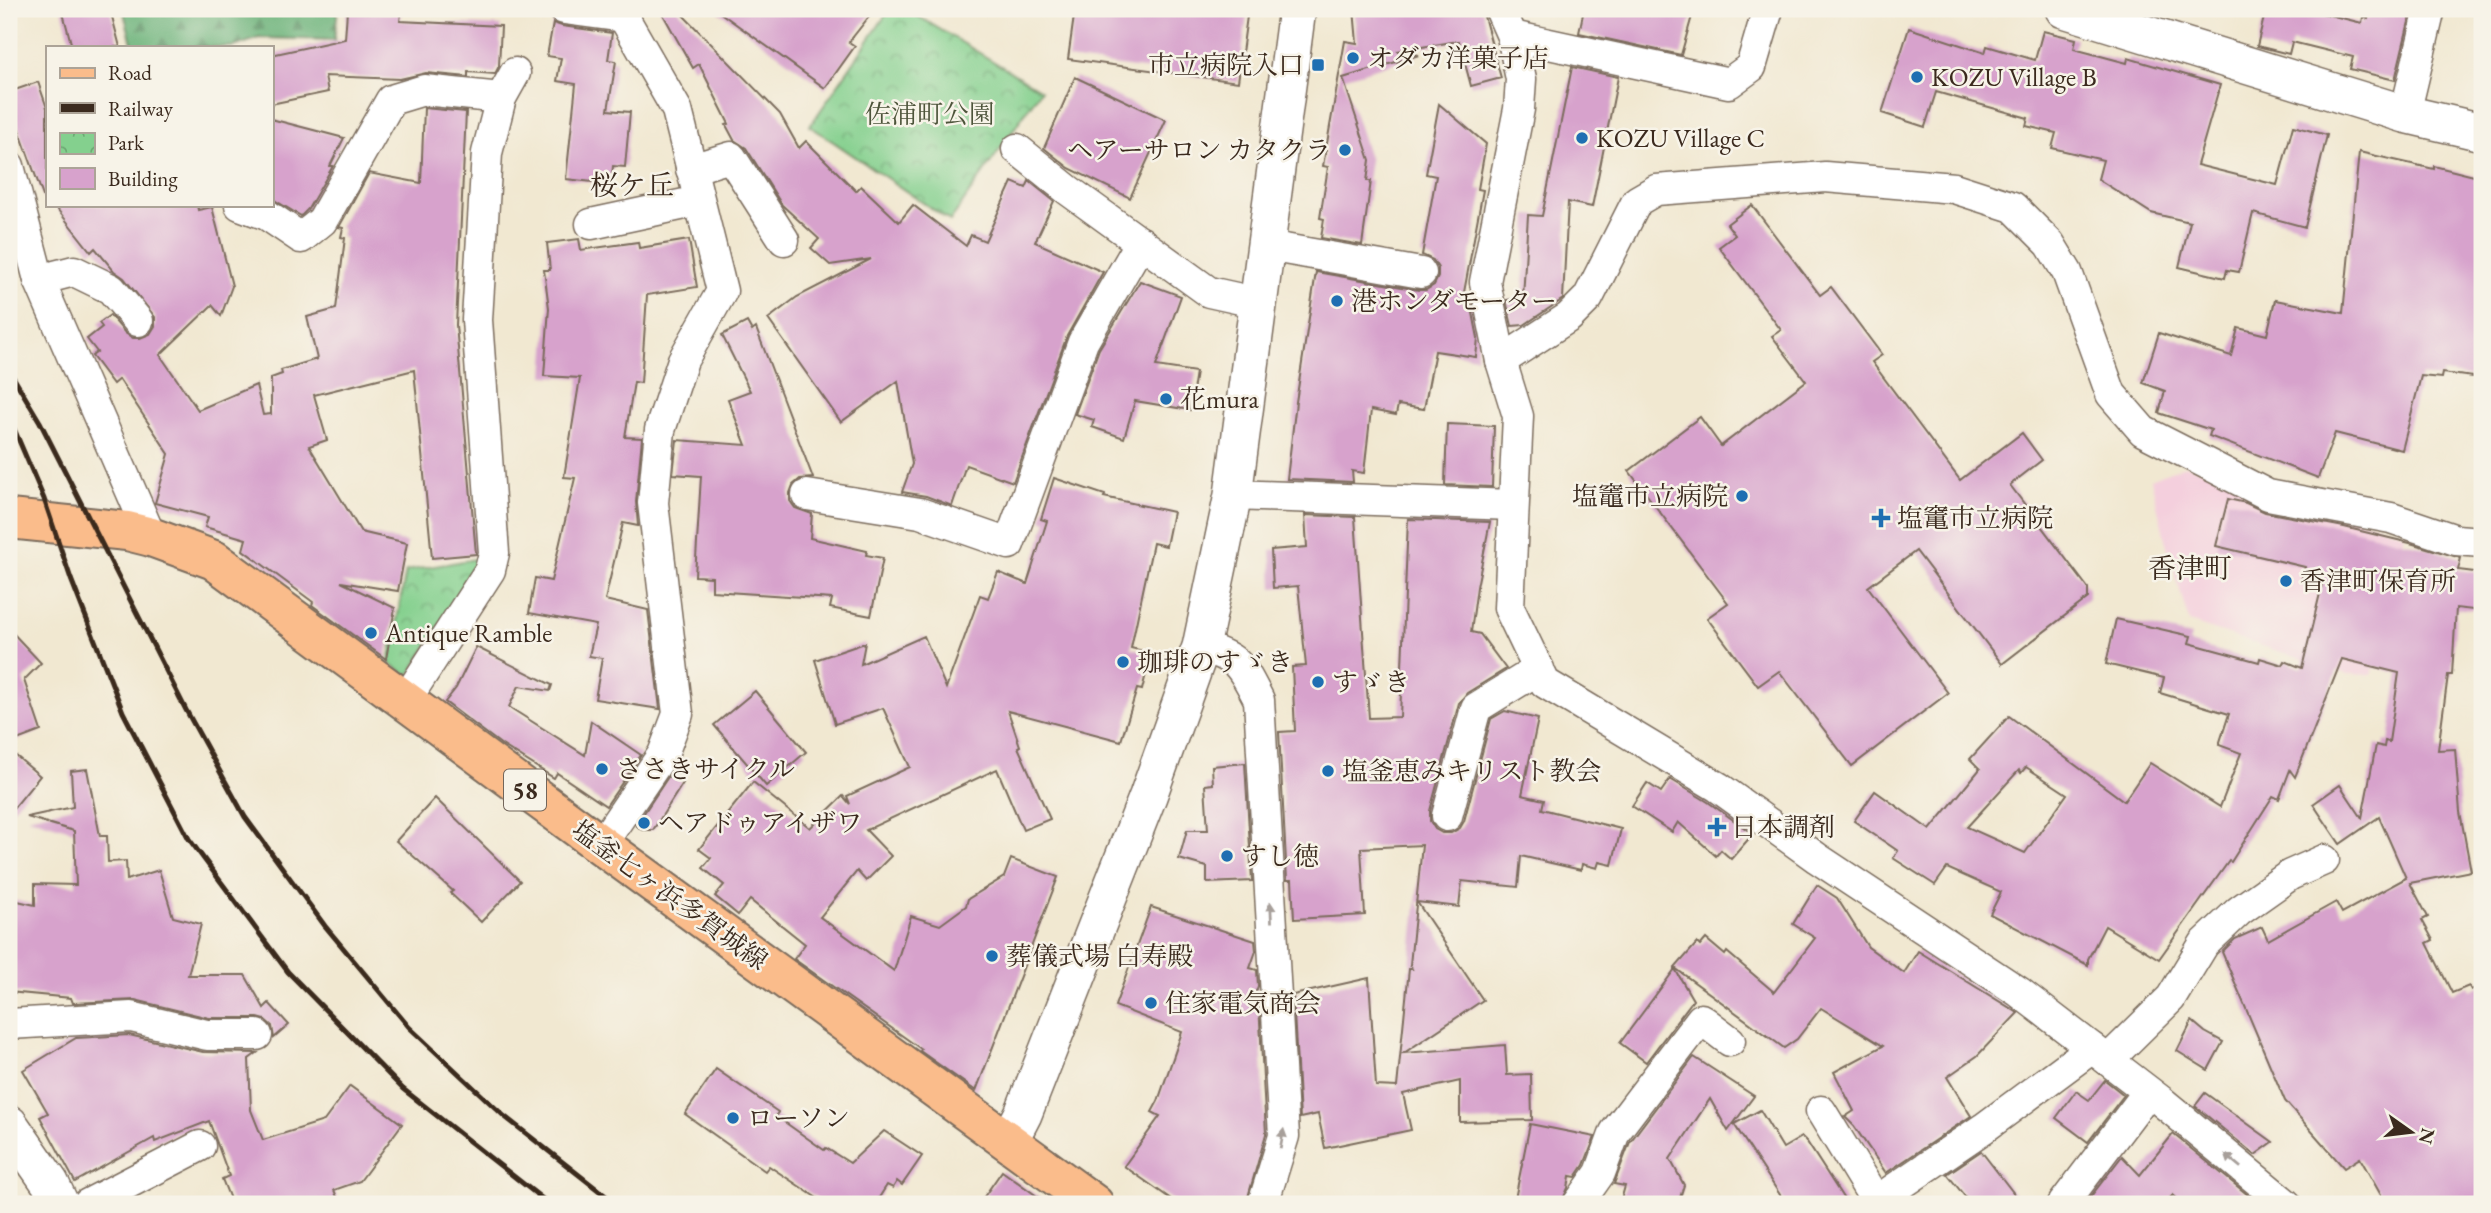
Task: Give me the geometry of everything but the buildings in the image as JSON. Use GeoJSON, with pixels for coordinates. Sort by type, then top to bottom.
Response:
{"type":"FeatureCollection","features":[{"type":"Feature","properties":{"kind":"main road","name":"塩釜七ヶ浜多賀城線"},"geometry":{"type":"LineString","coordinates":[[9,519],[127,531],[214,560],[1094,1204]]}},
{"type":"Feature","properties":{"kind":"street"},"geometry":{"type":"LineString","coordinates":[[564,9],[622,13],[677,110],[722,291],[684,360],[660,430],[653,503],[678,714],[663,754],[601,845]]}},
{"type":"Feature","properties":{"kind":"street"},"geometry":{"type":"LineString","coordinates":[[1009,1141],[1023,1114],[1148,796],[1201,647],[1233,495],[1297,9]]}},
{"type":"Feature","properties":{"kind":"street"},"geometry":{"type":"LineString","coordinates":[[1500,9],[1512,36],[1521,79],[1519,109],[1485,282],[1501,361],[1518,415],[1509,608],[1545,683],[1718,787],[1817,858],[2019,992],[2286,1204]]}},
{"type":"Feature","properties":{"kind":"street"},"geometry":{"type":"LineString","coordinates":[[1512,36],[1729,83],[1751,67],[1768,9]]}},
{"type":"Feature","properties":{"kind":"street"},"geometry":{"type":"LineString","coordinates":[[2064,9],[2113,16],[2404,114],[2482,132]]}},
{"type":"Feature","properties":{"kind":"street"},"geometry":{"type":"LineString","coordinates":[[2404,114],[2430,9]]}},
{"type":"Feature","properties":{"kind":"street"},"geometry":{"type":"LineString","coordinates":[[243,206],[267,215],[301,237],[322,221],[391,100],[425,90],[508,86],[487,153],[477,320],[494,553],[490,570],[405,701]]}},
{"type":"Feature","properties":{"kind":"street"},"geometry":{"type":"LineString","coordinates":[[1017,149],[1068,190],[1209,292],[1259,303]]}},
{"type":"Feature","properties":{"kind":"street"},"geometry":{"type":"LineString","coordinates":[[691,169],[731,157],[784,240]]}},
{"type":"Feature","properties":{"kind":"street"},"geometry":{"type":"LineString","coordinates":[[9,166],[39,280],[151,537]]}},
{"type":"Feature","properties":{"kind":"street"},"geometry":{"type":"LineString","coordinates":[[1501,361],[1569,317],[1588,298],[1637,201],[1656,190],[1825,177],[1954,188],[2013,207],[2050,244],[2067,272],[2111,394],[2143,431],[2268,495],[2391,518],[2456,541],[2482,542]]}},
{"type":"Feature","properties":{"kind":"street"},"geometry":{"type":"LineString","coordinates":[[591,225],[699,201]]}},
{"type":"Feature","properties":{"kind":"street"},"geometry":{"type":"LineString","coordinates":[[807,495],[920,513],[1009,544],[1083,342],[1141,242]]}},
{"type":"Feature","properties":{"kind":"street"},"geometry":{"type":"LineString","coordinates":[[1267,246],[1421,273]]}},
{"type":"Feature","properties":{"kind":"street"},"geometry":{"type":"LineString","coordinates":[[39,280],[74,271],[111,289],[138,321]]}},
{"type":"Feature","properties":{"kind":"street"},"geometry":{"type":"LineString","coordinates":[[1233,495],[1513,505]]}},
{"type":"Feature","properties":{"kind":"street"},"geometry":{"type":"LineString","coordinates":[[1201,647],[1225,653],[1244,669],[1259,700],[1284,1136],[1263,1204]]}},
{"type":"Feature","properties":{"kind":"street"},"geometry":{"type":"LineString","coordinates":[[1447,816],[1476,708],[1539,669]]}},
{"type":"Feature","properties":{"kind":"street"},"geometry":{"type":"LineString","coordinates":[[1821,1111],[1874,1203],[2100,1054],[2171,998],[2204,944],[2239,911],[2290,876],[2325,860]]}},
{"type":"Feature","properties":{"kind":"street"},"geometry":{"type":"LineString","coordinates":[[9,1024],[131,1017],[207,1035],[257,1035]]}},
{"type":"Feature","properties":{"kind":"street"},"geometry":{"type":"LineString","coordinates":[[1578,1204],[1600,1173],[1615,1132],[1701,1019],[1730,1041]]}},
{"type":"Feature","properties":{"kind":"street"},"geometry":{"type":"LineString","coordinates":[[2063,1204],[2148,1092]]}},
{"type":"Feature","properties":{"kind":"street"},"geometry":{"type":"LineString","coordinates":[[9,1124],[50,1183],[60,1204]]}},
{"type":"Feature","properties":{"kind":"street"},"geometry":{"type":"LineString","coordinates":[[88,1204],[200,1146]]}},
{"type":"Feature","properties":{"kind":"shaded area","name":"香津町保育所"},"geometry":{"type":"Polygon","coordinates":[[[2185,465],[2405,534],[2387,622],[2372,675],[2348,674],[2189,622],[2151,479],[2185,465]]]}},
{"type":"Feature","properties":{"kind":"green space"},"geometry":{"type":"Polygon","coordinates":[[[123,9],[338,9],[334,40],[259,38],[237,46],[133,46],[123,9]]]}},
{"type":"Feature","properties":{"kind":"green space","name":"佐浦町公園"},"geometry":{"type":"Polygon","coordinates":[[[890,9],[906,9],[1041,90],[950,221],[810,126],[890,9]]]}},
{"type":"Feature","properties":{"kind":"green space"},"geometry":{"type":"Polygon","coordinates":[[[480,558],[409,676],[389,663],[406,571],[480,558]]]}},
{"type":"Feature","properties":{"kind":"railway"},"geometry":{"type":"LineString","coordinates":[[9,370],[40,422],[186,710],[245,817],[325,926],[409,1027],[504,1116],[616,1204]]}},
{"type":"Feature","properties":{"kind":"railway"},"geometry":{"type":"LineString","coordinates":[[9,417],[44,499],[71,579],[123,712],[189,839],[288,972],[403,1089],[549,1204]]}},
{"type":"Feature","properties":{"kind":"place","name":"オダカ洋菓子店"},"geometry":{"type":"Point","coordinates":[1353,58]}},
{"type":"Feature","properties":{"kind":"place","name":"市立病院入口"},"geometry":{"type":"Point","coordinates":[1318,65]}},
{"type":"Feature","properties":{"kind":"place","name":"KOZU Village B"},"geometry":{"type":"Point","coordinates":[1917,77]}},
{"type":"Feature","properties":{"kind":"place","name":"KOZU Village C"},"geometry":{"type":"Point","coordinates":[1582,138]}},
{"type":"Feature","properties":{"kind":"place","name":"ヘアーサロン カタクラ"},"geometry":{"type":"Point","coordinates":[1345,150]}},
{"type":"Feature","properties":{"kind":"place","name":"港ホンダモーター"},"geometry":{"type":"Point","coordinates":[1337,301]}},
{"type":"Feature","properties":{"kind":"place","name":"花mura"},"geometry":{"type":"Point","coordinates":[1166,399]}},
{"type":"Feature","properties":{"kind":"place","name":"塩竈市立病院"},"geometry":{"type":"Point","coordinates":[1742,496]}},
{"type":"Feature","properties":{"kind":"place","name":"塩竃市立病院"},"geometry":{"type":"Point","coordinates":[1881,518]}},
{"type":"Feature","properties":{"kind":"place","name":"香津町保育所"},"geometry":{"type":"Point","coordinates":[2286,581]}},
{"type":"Feature","properties":{"kind":"place","name":"Antique Ramble"},"geometry":{"type":"Point","coordinates":[371,633]}},
{"type":"Feature","properties":{"kind":"place","name":"珈琲のすゞき"},"geometry":{"type":"Point","coordinates":[1123,662]}},
{"type":"Feature","properties":{"kind":"place","name":"すゞき"},"geometry":{"type":"Point","coordinates":[1318,682]}},
{"type":"Feature","properties":{"kind":"place","name":"ささきサイクル"},"geometry":{"type":"Point","coordinates":[602,769]}},
{"type":"Feature","properties":{"kind":"place","name":"塩釜恵みキリスト教会"},"geometry":{"type":"Point","coordinates":[1328,771]}},
{"type":"Feature","properties":{"kind":"place","name":"ヘアドゥアイザワ"},"geometry":{"type":"Point","coordinates":[644,823]}},
{"type":"Feature","properties":{"kind":"place","name":"日本調剤"},"geometry":{"type":"Point","coordinates":[1717,827]}},
{"type":"Feature","properties":{"kind":"place","name":"すし徳"},"geometry":{"type":"Point","coordinates":[1227,856]}},
{"type":"Feature","properties":{"kind":"place","name":"葬儀式場 白寿殿"},"geometry":{"type":"Point","coordinates":[992,956]}},
{"type":"Feature","properties":{"kind":"place","name":"住家電気商会"},"geometry":{"type":"Point","coordinates":[1151,1003]}},
{"type":"Feature","properties":{"kind":"place","name":"ローソン"},"geometry":{"type":"Point","coordinates":[733,1118]}},
{"type":"Feature","properties":{"kind":"district","name":"桜ケ丘"},"geometry":{"type":"Point","coordinates":[632,185]}},
{"type":"Feature","properties":{"kind":"district","name":"香津町"},"geometry":{"type":"Point","coordinates":[2190,568]}}]}
